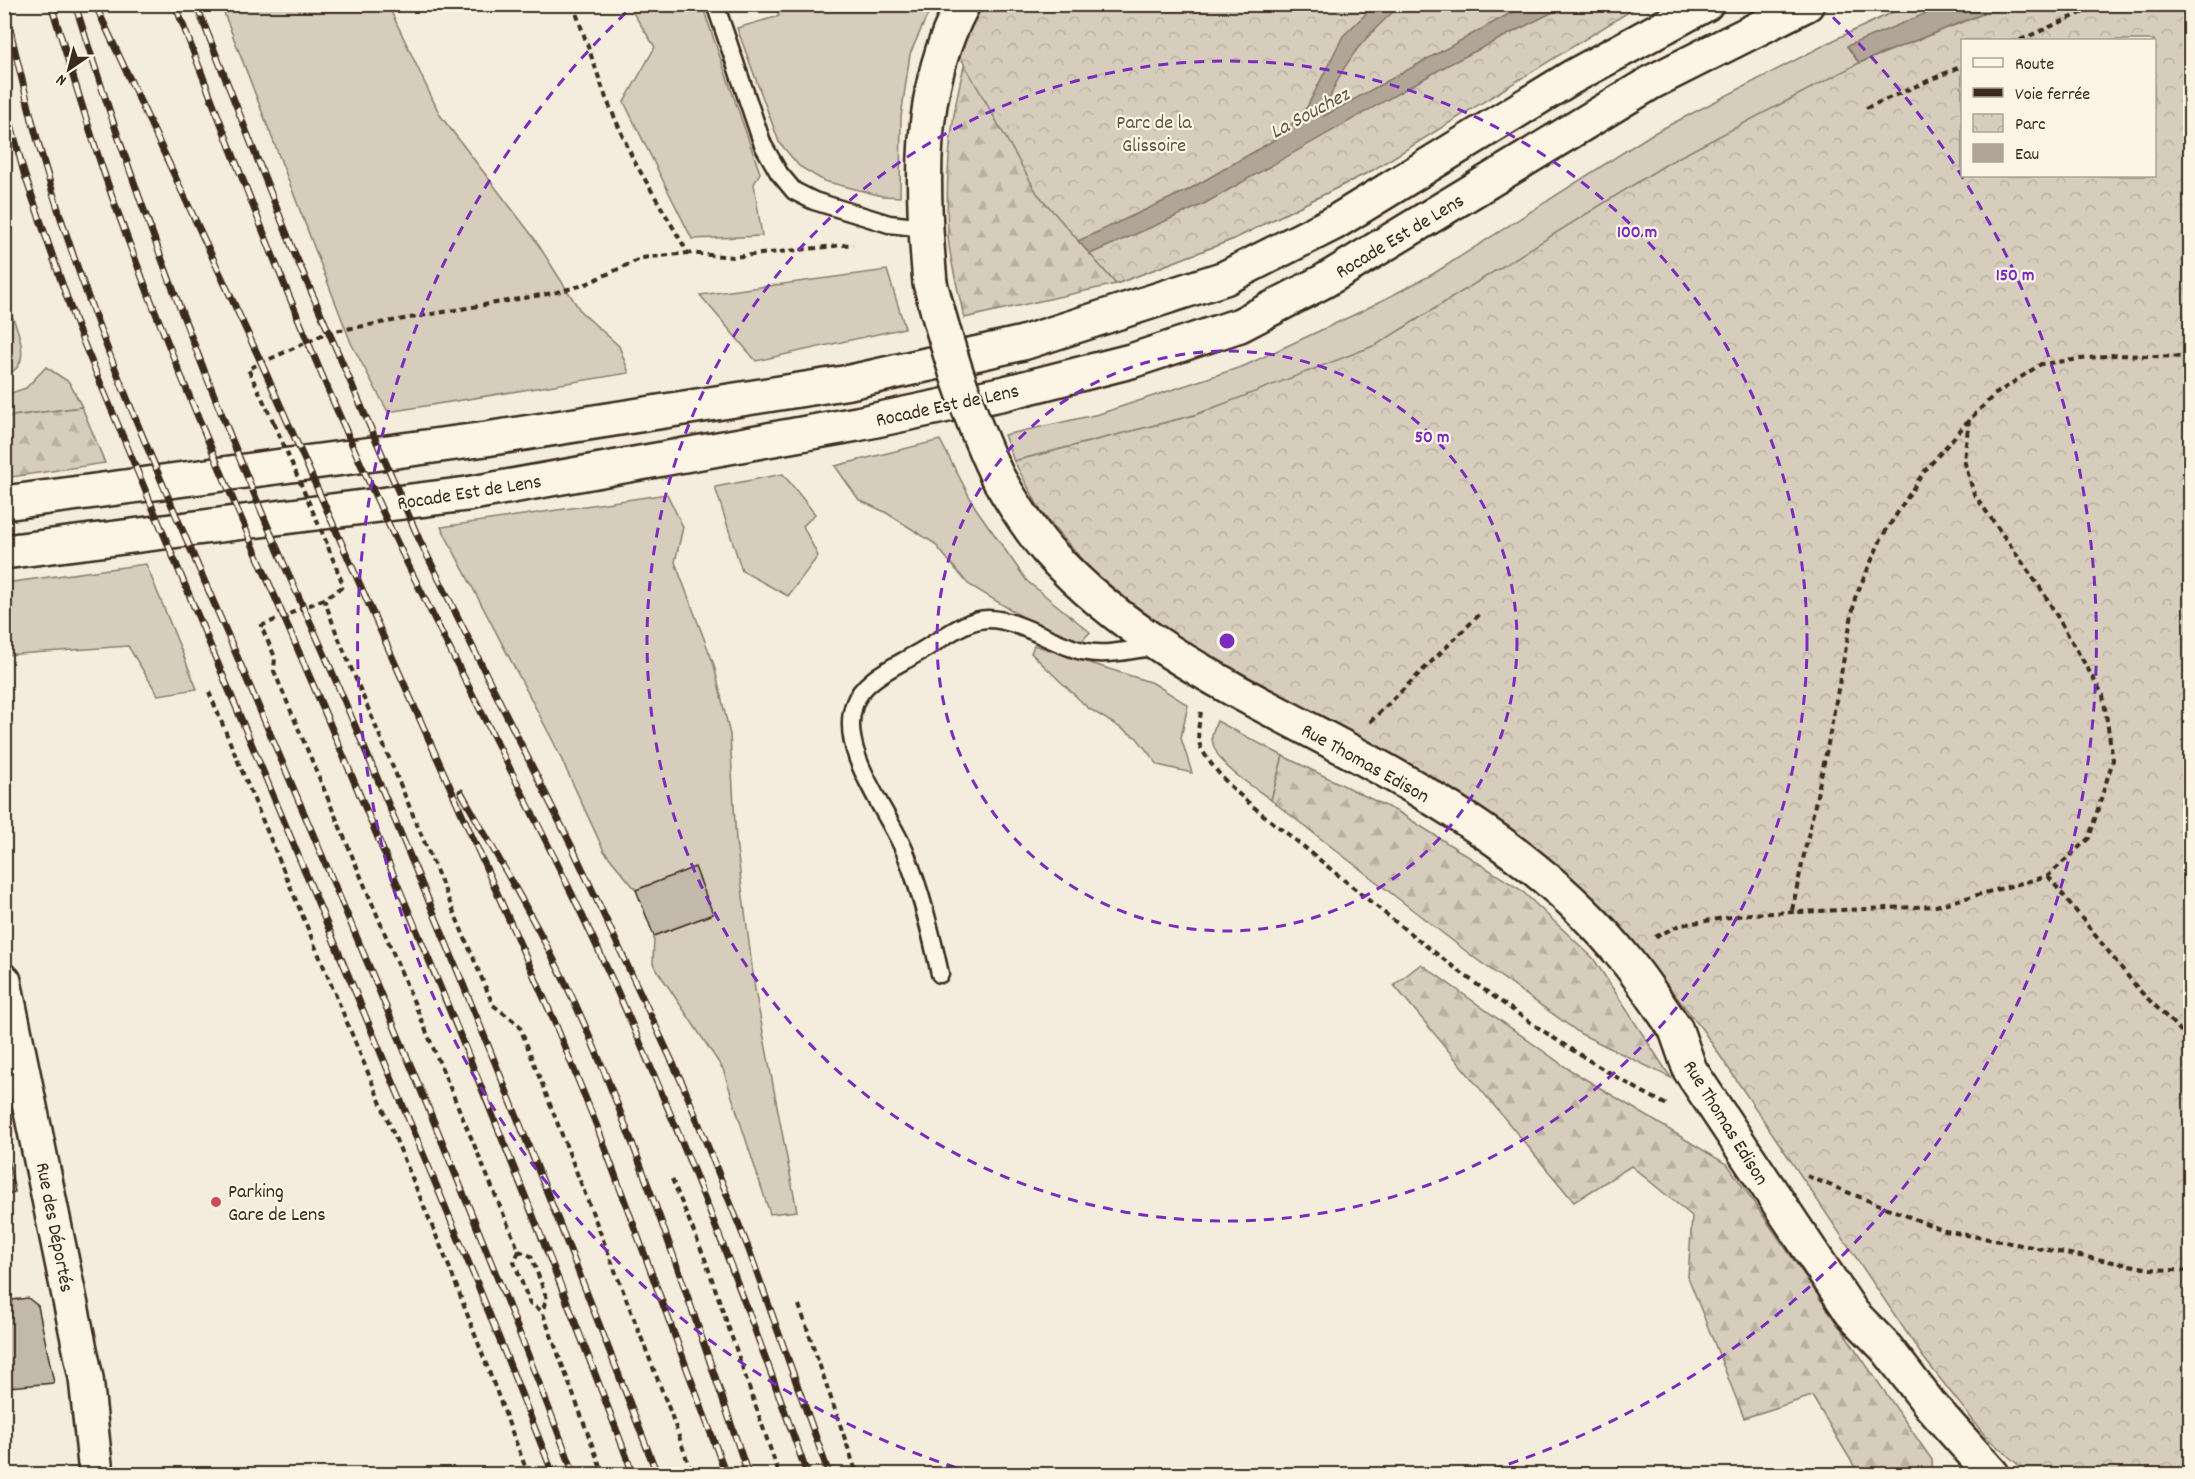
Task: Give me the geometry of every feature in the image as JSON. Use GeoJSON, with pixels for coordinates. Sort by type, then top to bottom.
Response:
{"type":"FeatureCollection","features":[{"type":"Feature","properties":{"kind":"main road","name":"Rue Thomas Edison"},"geometry":{"type":"LineString","coordinates":[[963,4],[936,68],[925,142],[925,228],[930,283],[955,377],[975,430],[997,476],[1020,515],[1054,557],[1083,587],[1160,646],[1215,679],[1424,792],[1528,863],[1561,892],[1626,959],[1676,1030],[1690,1070],[1852,1313],[1887,1349],[1931,1406],[1992,1474]]}},
{"type":"Feature","properties":{"kind":"main road"},"geometry":{"type":"LineString","coordinates":[[4,502],[486,439],[850,382],[1023,343],[1225,278],[1334,223],[1572,77],[1706,4]]}},
{"type":"Feature","properties":{"kind":"main road","name":"Rocade Est de Lens"},"geometry":{"type":"LineString","coordinates":[[4,552],[467,494],[857,424],[1005,393],[1131,362],[1240,325],[1314,286],[1652,82],[1807,4]]}},
{"type":"Feature","properties":{"kind":"main road","name":"Rue des Déportés"},"geometry":{"type":"LineString","coordinates":[[4,981],[86,1378],[96,1474]]}},
{"type":"Feature","properties":{"kind":"lane"},"geometry":{"type":"LineString","coordinates":[[715,4],[763,145],[778,173],[794,191],[814,201],[889,224],[925,228]]}},
{"type":"Feature","properties":{"kind":"lane"},"geometry":{"type":"LineString","coordinates":[[940,974],[928,924],[905,851],[853,745],[850,722],[854,704],[862,690],[882,673],[975,619],[1004,622],[1083,651],[1104,654],[1160,646]]}},
{"type":"Feature","properties":{"kind":"path"},"geometry":{"type":"LineString","coordinates":[[573,4],[606,98],[633,159],[688,253]]}},
{"type":"Feature","properties":{"kind":"path"},"geometry":{"type":"LineString","coordinates":[[2022,39],[2102,4]]}},
{"type":"Feature","properties":{"kind":"path"},"geometry":{"type":"LineString","coordinates":[[1866,108],[1961,66]]}},
{"type":"Feature","properties":{"kind":"path"},"geometry":{"type":"LineString","coordinates":[[542,1311],[547,1299],[531,1256],[519,1251],[274,671],[275,657],[261,626],[337,593],[342,582],[274,423],[248,369],[319,336],[342,329],[554,292],[594,280],[642,258],[688,253],[733,256],[843,245]]}},
{"type":"Feature","properties":{"kind":"path"},"geometry":{"type":"LineString","coordinates":[[1791,910],[1827,749],[1855,598],[1882,537],[1923,473],[1994,395],[2041,364],[2113,355],[2190,357]]}},
{"type":"Feature","properties":{"kind":"path"},"geometry":{"type":"LineString","coordinates":[[1626,959],[1657,936],[1680,925],[1791,910],[1936,906],[2048,876],[2089,838],[2113,760],[2103,695],[2043,592],[1974,494],[1964,460],[1969,420]]}},
{"type":"Feature","properties":{"kind":"path"},"geometry":{"type":"LineString","coordinates":[[324,598],[493,1005],[519,1025],[670,1411],[692,1474]]}},
{"type":"Feature","properties":{"kind":"path"},"geometry":{"type":"LineString","coordinates":[[1344,748],[1479,615]]}},
{"type":"Feature","properties":{"kind":"path"},"geometry":{"type":"LineString","coordinates":[[209,692],[450,1269],[528,1474]]}},
{"type":"Feature","properties":{"kind":"path"},"geometry":{"type":"LineString","coordinates":[[1202,710],[1198,726],[1200,745],[1213,766],[1242,796],[1412,936]]}},
{"type":"Feature","properties":{"kind":"path"},"geometry":{"type":"LineString","coordinates":[[2048,876],[2139,990],[2190,1040]]}},
{"type":"Feature","properties":{"kind":"path"},"geometry":{"type":"LineString","coordinates":[[672,1179],[705,1259],[779,1474]]}},
{"type":"Feature","properties":{"kind":"path"},"geometry":{"type":"LineString","coordinates":[[519,1251],[514,1262],[530,1304],[542,1311],[603,1474]]}},
{"type":"Feature","properties":{"kind":"path"},"geometry":{"type":"LineString","coordinates":[[799,1305],[857,1474]]}},
{"type":"Feature","properties":{"kind":"green space"},"geometry":{"type":"Polygon","coordinates":[[[221,5],[388,5],[440,115],[534,238],[581,312],[619,346],[629,373],[388,412],[351,343],[221,5]]]}},
{"type":"Feature","properties":{"kind":"green space"},"geometry":{"type":"Polygon","coordinates":[[[628,5],[702,5],[760,173],[754,184],[762,236],[692,239],[624,102],[655,47],[628,5]]]}},
{"type":"Feature","properties":{"kind":"green space"},"geometry":{"type":"Polygon","coordinates":[[[775,5],[932,5],[910,54],[901,117],[900,197],[882,196],[824,181],[799,166],[779,142],[737,28],[779,16],[775,5]]]}},
{"type":"Feature","properties":{"kind":"green space","name":"Parc de la Glissoire"},"geometry":{"type":"Polygon","coordinates":[[[931,5],[1640,5],[1373,170],[1234,239],[1116,284],[1037,193],[931,5]]]}},
{"type":"Feature","properties":{"kind":"green space"},"geometry":{"type":"Polygon","coordinates":[[[982,5],[1373,170],[1234,239],[1116,284],[964,318],[949,246],[948,175],[958,91],[982,5]]]}},
{"type":"Feature","properties":{"kind":"green space"},"geometry":{"type":"Polygon","coordinates":[[[1908,5],[1949,5],[1847,46],[1859,63],[2005,5],[1961,39],[1318,714],[1245,677],[1251,394],[1195,415],[1014,461],[1004,435],[1099,414],[1244,366],[1360,312],[1433,274],[1652,134],[1840,37],[1908,5]]]}},
{"type":"Feature","properties":{"kind":"green space"},"geometry":{"type":"Polygon","coordinates":[[[2005,5],[2190,5],[2190,1474],[2029,1474],[1986,1437],[1923,1357],[1702,1029],[1614,918],[1527,841],[1440,783],[1170,633],[1091,570],[1042,513],[1014,461],[1195,415],[1376,345],[1670,162],[1859,63],[2005,5]]]}},
{"type":"Feature","properties":{"kind":"green space"},"geometry":{"type":"Polygon","coordinates":[[[887,270],[905,328],[756,361],[700,295],[887,270]]]}},
{"type":"Feature","properties":{"kind":"green space"},"geometry":{"type":"Polygon","coordinates":[[[4,298],[17,328],[22,351],[20,362],[15,369],[5,374],[4,298]]]}},
{"type":"Feature","properties":{"kind":"green space"},"geometry":{"type":"Polygon","coordinates":[[[46,367],[69,382],[82,407],[5,417],[5,395],[26,388],[46,367]]]}},
{"type":"Feature","properties":{"kind":"green space"},"geometry":{"type":"Polygon","coordinates":[[[82,407],[105,463],[5,478],[5,417],[82,407]]]}},
{"type":"Feature","properties":{"kind":"green space"},"geometry":{"type":"Polygon","coordinates":[[[940,440],[975,507],[1027,581],[1090,632],[1081,642],[1031,622],[968,584],[934,543],[885,512],[859,500],[835,466],[940,440]]]}},
{"type":"Feature","properties":{"kind":"green space"},"geometry":{"type":"Polygon","coordinates":[[[783,474],[815,514],[803,526],[818,556],[788,596],[742,571],[715,487],[783,474]]]}},
{"type":"Feature","properties":{"kind":"green space"},"geometry":{"type":"Polygon","coordinates":[[[667,494],[683,527],[675,562],[714,665],[730,735],[736,841],[755,990],[797,1211],[770,1214],[723,1069],[653,964],[654,936],[713,914],[695,868],[636,890],[604,851],[554,743],[441,527],[667,494]]]}},
{"type":"Feature","properties":{"kind":"green space"},"geometry":{"type":"Polygon","coordinates":[[[146,564],[197,689],[158,695],[128,646],[5,655],[5,583],[146,564]]]}},
{"type":"Feature","properties":{"kind":"green space"},"geometry":{"type":"Polygon","coordinates":[[[1034,645],[1153,683],[1188,705],[1181,738],[1192,773],[1158,765],[1137,738],[1088,708],[1031,653],[1034,645]]]}},
{"type":"Feature","properties":{"kind":"green space"},"geometry":{"type":"Polygon","coordinates":[[[1217,721],[1283,756],[1271,800],[1236,774],[1220,758],[1212,737],[1217,721]]]}},
{"type":"Feature","properties":{"kind":"green space"},"geometry":{"type":"Polygon","coordinates":[[[1283,756],[1400,813],[1521,890],[1593,958],[1671,1078],[1581,1034],[1476,959],[1271,800],[1283,756]]]}},
{"type":"Feature","properties":{"kind":"green space"},"geometry":{"type":"Polygon","coordinates":[[[1421,964],[1567,1068],[1728,1165],[1932,1460],[1933,1474],[1859,1474],[1812,1396],[1744,1418],[1688,1277],[1692,1216],[1631,1166],[1574,1202],[1394,985],[1421,964]]]}},
{"type":"Feature","properties":{"kind":"water"},"geometry":{"type":"Polygon","coordinates":[[[1949,4],[2005,5],[1859,63],[1847,46],[1949,4]]]}},
{"type":"Feature","properties":{"kind":"water","name":"La Souchez"},"geometry":{"type":"Polygon","coordinates":[[[1375,5],[1401,5],[1364,41],[1344,68],[1336,82],[1324,116],[1525,5],[1567,5],[1446,66],[1202,205],[1090,254],[1078,241],[1188,190],[1281,136],[1307,107],[1343,36],[1375,5]]]}},
{"type":"Feature","properties":{"kind":"building"},"geometry":{"type":"Polygon","coordinates":[[[695,867],[713,914],[654,936],[636,890],[695,867]]]}},
{"type":"Feature","properties":{"kind":"building"},"geometry":{"type":"Polygon","coordinates":[[[4,1138],[15,1192],[4,1195],[4,1138]]]}},
{"type":"Feature","properties":{"kind":"building"},"geometry":{"type":"Polygon","coordinates":[[[28,1298],[38,1306],[54,1383],[9,1387],[4,1369],[4,1301],[28,1298]]]}},
{"type":"Feature","properties":{"kind":"building"},"geometry":{"type":"Polygon","coordinates":[[[4,1369],[9,1387],[4,1387],[4,1369]]]}},
{"type":"Feature","properties":{"kind":"railway"},"geometry":{"type":"LineString","coordinates":[[5,4],[32,120],[52,190],[99,327],[153,461],[411,1066],[574,1474]]}},
{"type":"Feature","properties":{"kind":"railway"},"geometry":{"type":"LineString","coordinates":[[51,4],[106,179],[154,309],[439,985],[558,1278],[633,1474]]}},
{"type":"Feature","properties":{"kind":"railway"},"geometry":{"type":"LineString","coordinates":[[75,4],[145,213],[197,351],[251,487],[462,980],[657,1474]]}},
{"type":"Feature","properties":{"kind":"railway"},"geometry":{"type":"LineString","coordinates":[[95,4],[261,362],[555,1023],[598,1129],[726,1474]]}},
{"type":"Feature","properties":{"kind":"railway"},"geometry":{"type":"LineString","coordinates":[[175,4],[280,274],[336,408],[421,592],[575,899],[656,1080],[735,1276],[807,1474]]}},
{"type":"Feature","properties":{"kind":"railway"},"geometry":{"type":"LineString","coordinates":[[196,4],[294,252],[419,539],[574,851],[684,1087],[749,1250],[829,1474]]}},
{"type":"Feature","properties":{"kind":"railway"},"geometry":{"type":"LineString","coordinates":[[4,98],[24,173],[77,327],[475,1278],[553,1474]]}},
{"type":"Feature","properties":{"kind":"railway"},"geometry":{"type":"LineString","coordinates":[[461,792],[547,946],[592,1042],[654,1203],[748,1474]]}},
{"type":"Feature","properties":{"kind":"place","name":"Parking Gare de Lens"},"geometry":{"type":"Point","coordinates":[216,1202]}}]}
